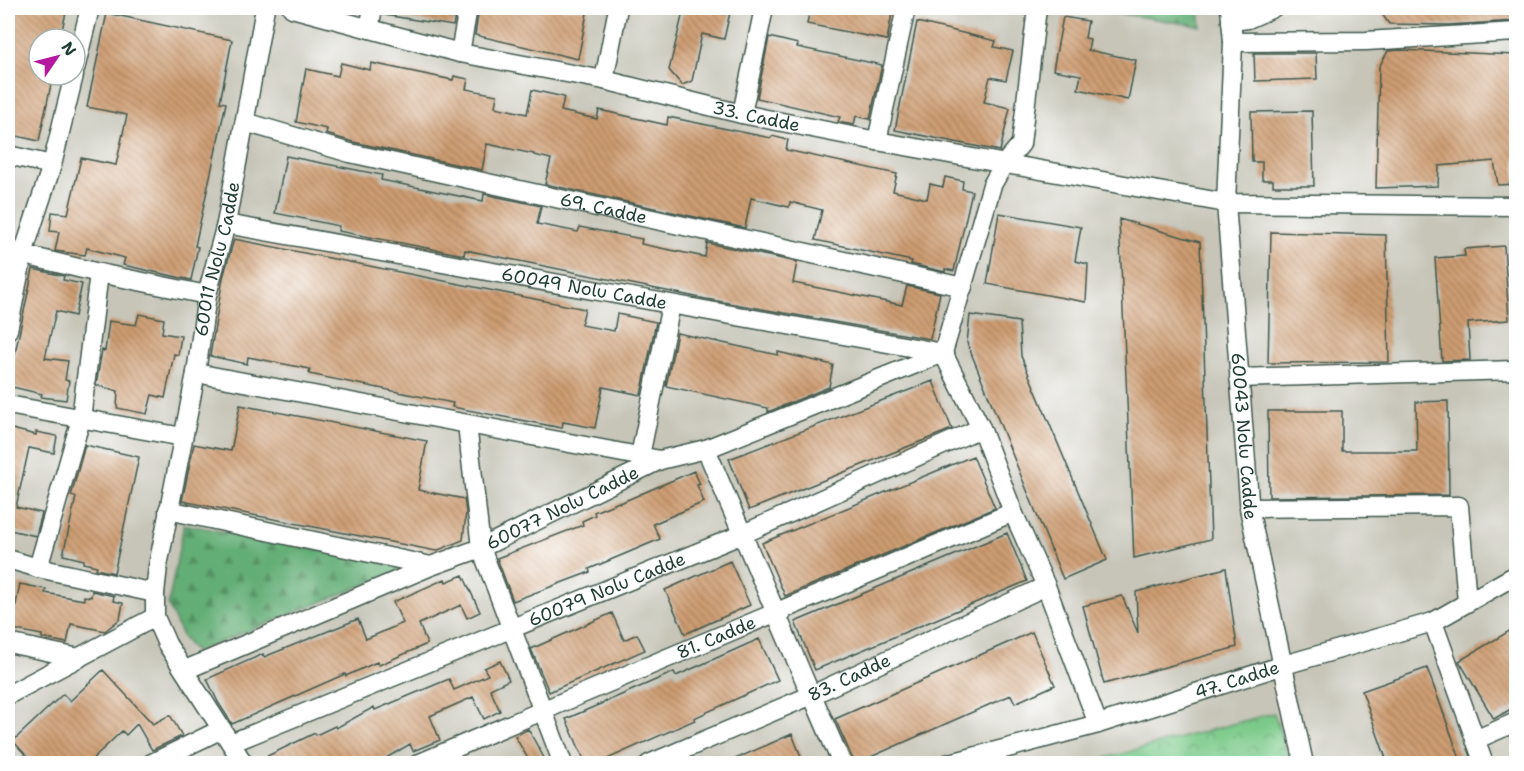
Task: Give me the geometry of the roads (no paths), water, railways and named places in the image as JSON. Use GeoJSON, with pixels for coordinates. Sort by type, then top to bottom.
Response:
{"type":"FeatureCollection","features":[{"type":"Feature","properties":{"kind":"street"},"geometry":{"type":"LineString","coordinates":[[85,27],[90,8]]}},
{"type":"Feature","properties":{"kind":"street","name":"60011 Nolu Cadde"},"geometry":{"type":"LineString","coordinates":[[155,617],[154,593],[168,510],[196,373],[207,295],[226,224],[265,8]]}},
{"type":"Feature","properties":{"kind":"street","name":"33. Cadde"},"geometry":{"type":"LineString","coordinates":[[292,8],[460,53],[604,80],[742,114],[877,141],[1226,203],[1516,206]]}},
{"type":"Feature","properties":{"kind":"street"},"geometry":{"type":"LineString","coordinates":[[369,29],[374,8]]}},
{"type":"Feature","properties":{"kind":"street"},"geometry":{"type":"LineString","coordinates":[[460,53],[468,8]]}},
{"type":"Feature","properties":{"kind":"street"},"geometry":{"type":"LineString","coordinates":[[604,80],[618,8]]}},
{"type":"Feature","properties":{"kind":"street"},"geometry":{"type":"LineString","coordinates":[[742,114],[764,8]]}},
{"type":"Feature","properties":{"kind":"street"},"geometry":{"type":"LineString","coordinates":[[877,141],[906,8]]}},
{"type":"Feature","properties":{"kind":"street"},"geometry":{"type":"LineString","coordinates":[[1037,8],[1021,144],[1004,164],[992,185],[942,353],[981,428],[1013,512],[1046,586],[1098,724]]}},
{"type":"Feature","properties":{"kind":"street"},"geometry":{"type":"LineString","coordinates":[[1230,14],[1248,19],[1273,8]]}},
{"type":"Feature","properties":{"kind":"street","name":"60043 Nolu Cadde"},"geometry":{"type":"LineString","coordinates":[[1230,14],[1233,42],[1226,203],[1250,508],[1304,764]]}},
{"type":"Feature","properties":{"kind":"street"},"geometry":{"type":"LineString","coordinates":[[1233,42],[1366,41],[1516,32]]}},
{"type":"Feature","properties":{"kind":"street"},"geometry":{"type":"LineString","coordinates":[[8,330],[15,253],[52,165],[71,87]]}},
{"type":"Feature","properties":{"kind":"street","name":"69. Cadde"},"geometry":{"type":"LineString","coordinates":[[245,122],[350,153],[963,287]]}},
{"type":"Feature","properties":{"kind":"street"},"geometry":{"type":"LineString","coordinates":[[8,155],[52,165]]}},
{"type":"Feature","properties":{"kind":"street","name":"60049 Nolu Cadde"},"geometry":{"type":"LineString","coordinates":[[226,224],[942,353]]}},
{"type":"Feature","properties":{"kind":"street"},"geometry":{"type":"LineString","coordinates":[[15,253],[207,295]]}},
{"type":"Feature","properties":{"kind":"street"},"geometry":{"type":"LineString","coordinates":[[38,568],[81,419],[99,273]]}},
{"type":"Feature","properties":{"kind":"street"},"geometry":{"type":"LineString","coordinates":[[640,456],[671,305]]}},
{"type":"Feature","properties":{"kind":"street","name":"60077 Nolu Cadde"},"geometry":{"type":"LineString","coordinates":[[185,670],[431,566],[481,548],[660,460],[706,449],[942,353]]}},
{"type":"Feature","properties":{"kind":"street"},"geometry":{"type":"LineString","coordinates":[[1239,378],[1516,369]]}},
{"type":"Feature","properties":{"kind":"street"},"geometry":{"type":"LineString","coordinates":[[196,373],[660,460]]}},
{"type":"Feature","properties":{"kind":"street"},"geometry":{"type":"LineString","coordinates":[[8,405],[183,437]]}},
{"type":"Feature","properties":{"kind":"street"},"geometry":{"type":"LineString","coordinates":[[467,424],[481,548],[563,764]]}},
{"type":"Feature","properties":{"kind":"street","name":"60079 Nolu Cadde"},"geometry":{"type":"LineString","coordinates":[[150,764],[512,628],[743,534],[981,428]]}},
{"type":"Feature","properties":{"kind":"street"},"geometry":{"type":"LineString","coordinates":[[706,449],[842,764]]}},
{"type":"Feature","properties":{"kind":"street"},"geometry":{"type":"LineString","coordinates":[[1250,508],[1459,506],[1467,602]]}},
{"type":"Feature","properties":{"kind":"street"},"geometry":{"type":"LineString","coordinates":[[168,510],[431,566]]}},
{"type":"Feature","properties":{"kind":"street","name":"81. Cadde"},"geometry":{"type":"LineString","coordinates":[[418,764],[777,614],[1013,512]]}},
{"type":"Feature","properties":{"kind":"street"},"geometry":{"type":"LineString","coordinates":[[8,559],[38,568],[154,593]]}},
{"type":"Feature","properties":{"kind":"street","name":"47. Cadde"},"geometry":{"type":"LineString","coordinates":[[947,764],[1098,724],[1284,665],[1433,622],[1516,574]]}},
{"type":"Feature","properties":{"kind":"street","name":"83. Cadde"},"geometry":{"type":"LineString","coordinates":[[649,764],[812,695],[1046,586]]}},
{"type":"Feature","properties":{"kind":"street"},"geometry":{"type":"LineString","coordinates":[[8,695],[155,617],[167,644],[244,764]]}},
{"type":"Feature","properties":{"kind":"street"},"geometry":{"type":"LineString","coordinates":[[1433,622],[1484,764]]}},
{"type":"Feature","properties":{"kind":"street"},"geometry":{"type":"LineString","coordinates":[[8,643],[79,658]]}},
{"type":"Feature","properties":{"kind":"street"},"geometry":{"type":"LineString","coordinates":[[1476,740],[1516,722]]}}]}
